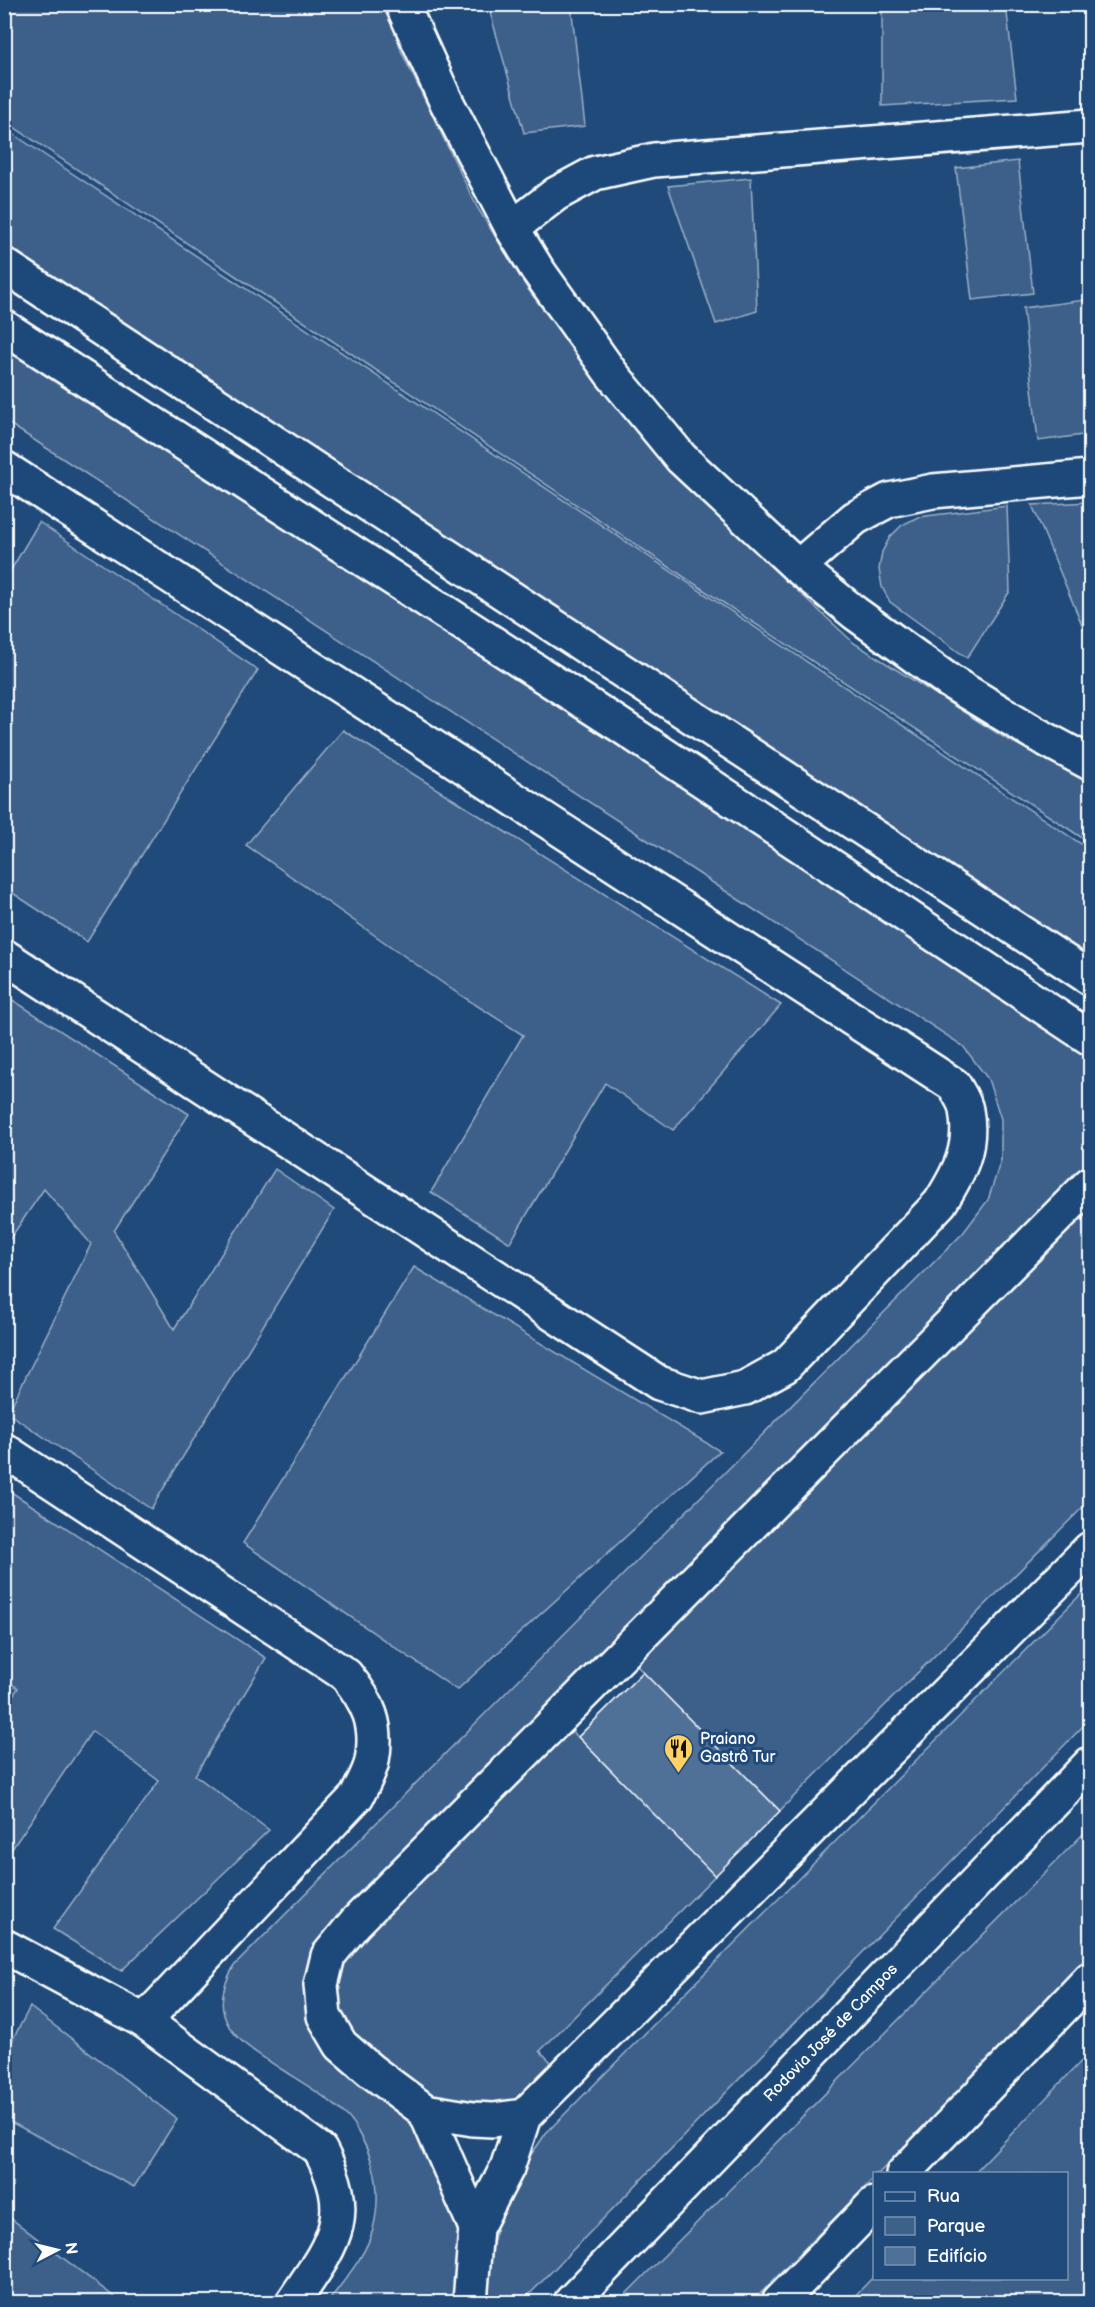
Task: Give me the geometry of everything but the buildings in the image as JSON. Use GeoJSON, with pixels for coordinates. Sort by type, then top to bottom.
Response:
{"type":"FeatureCollection","features":[{"type":"Feature","properties":{"kind":"street"},"geometry":{"type":"LineString","coordinates":[[402,4],[445,99],[512,228],[537,268],[611,373],[681,458],[798,567],[855,613],[949,681],[1036,734],[1090,763]]}},
{"type":"Feature","properties":{"kind":"street"},"geometry":{"type":"LineString","coordinates":[[512,228],[556,194],[595,173],[654,160],[1090,126]]}},
{"type":"Feature","properties":{"kind":"street"},"geometry":{"type":"LineString","coordinates":[[4,265],[1090,978]]}},
{"type":"Feature","properties":{"kind":"street"},"geometry":{"type":"LineString","coordinates":[[4,327],[618,724],[1090,1038]]}},
{"type":"Feature","properties":{"kind":"street"},"geometry":{"type":"LineString","coordinates":[[82,377],[110,336]]}},
{"type":"Feature","properties":{"kind":"street"},"geometry":{"type":"LineString","coordinates":[[4,956],[659,1383],[702,1397],[745,1388],[785,1366],[940,1203],[960,1172],[967,1146],[966,1109],[954,1085],[5,470]]}},
{"type":"Feature","properties":{"kind":"street"},"geometry":{"type":"LineString","coordinates":[[798,567],[855,518],[889,500],[933,490],[1090,477]]}},
{"type":"Feature","properties":{"kind":"street"},"geometry":{"type":"LineString","coordinates":[[524,2116],[493,2120],[473,2119],[425,2110],[370,2070],[341,2045],[324,2016],[321,1985],[328,1956],[363,1915],[1090,1184]]}},
{"type":"Feature","properties":{"kind":"street"},"geometry":{"type":"LineString","coordinates":[[4,1450],[346,1675],[363,1696],[374,1726],[372,1762],[357,1796],[144,2022]]}},
{"type":"Feature","properties":{"kind":"street"},"geometry":{"type":"LineString","coordinates":[[470,2302],[476,2228],[507,2168],[524,2116],[1090,1549]]}},
{"type":"Feature","properties":{"kind":"street","name":"Rodovia José de Campos"},"geometry":{"type":"LineString","coordinates":[[571,2302],[1090,1764]]}},
{"type":"Feature","properties":{"kind":"street"},"geometry":{"type":"LineString","coordinates":[[7,1954],[144,2022],[320,2150],[333,2173],[339,2215],[328,2250],[293,2302]]}},
{"type":"Feature","properties":{"kind":"street"},"geometry":{"type":"LineString","coordinates":[[905,2172],[1090,1979]]}},
{"type":"Feature","properties":{"kind":"street"},"geometry":{"type":"LineString","coordinates":[[425,2110],[476,2228]]}},
{"type":"Feature","properties":{"kind":"street"},"geometry":{"type":"LineString","coordinates":[[779,2302],[873,2205]]}},
{"type":"Feature","properties":{"kind":"green space"},"geometry":{"type":"Polygon","coordinates":[[[4,5],[386,5],[402,53],[477,207],[527,288],[652,450],[854,643],[1005,738],[1090,783],[1090,843],[687,579],[5,121],[4,5]]]}},
{"type":"Feature","properties":{"kind":"green space"},"geometry":{"type":"Polygon","coordinates":[[[488,5],[571,5],[585,126],[524,133],[488,5]]]}},
{"type":"Feature","properties":{"kind":"green space"},"geometry":{"type":"Polygon","coordinates":[[[882,5],[1006,5],[1017,98],[882,106],[882,5]]]}},
{"type":"Feature","properties":{"kind":"green space"},"geometry":{"type":"Polygon","coordinates":[[[4,128],[1090,850],[1090,978],[5,266],[4,128]]]}},
{"type":"Feature","properties":{"kind":"green space"},"geometry":{"type":"Polygon","coordinates":[[[1018,161],[1033,293],[972,300],[956,168],[1018,161]]]}},
{"type":"Feature","properties":{"kind":"green space"},"geometry":{"type":"Polygon","coordinates":[[[751,178],[757,311],[716,324],[668,186],[751,178]]]}},
{"type":"Feature","properties":{"kind":"green space"},"geometry":{"type":"Polygon","coordinates":[[[1085,300],[1090,350],[1090,434],[1038,441],[1023,308],[1085,300]]]}},
{"type":"Feature","properties":{"kind":"green space"},"geometry":{"type":"Polygon","coordinates":[[[4,326],[1090,1038],[1090,1500],[540,2051],[565,2076],[524,2116],[426,2111],[459,2189],[470,2302],[328,2302],[354,2267],[370,2239],[377,2203],[373,2167],[364,2143],[353,2124],[341,2110],[325,2097],[252,2050],[230,2028],[224,2015],[222,2001],[225,1985],[234,1966],[963,1233],[988,1200],[1001,1160],[1001,1119],[988,1079],[963,1046],[5,421],[4,326]],[[625,1654],[560,1719],[578,1737],[643,1672],[625,1654]]]}},
{"type":"Feature","properties":{"kind":"green space"},"geometry":{"type":"Polygon","coordinates":[[[1090,502],[1090,638],[1088,639],[1032,505],[1090,502]]]}},
{"type":"Feature","properties":{"kind":"green space"},"geometry":{"type":"Polygon","coordinates":[[[1007,506],[1010,591],[967,658],[890,602],[882,587],[879,569],[882,552],[890,537],[902,525],[918,517],[1007,506]]]}},
{"type":"Feature","properties":{"kind":"green space"},"geometry":{"type":"Polygon","coordinates":[[[39,522],[258,670],[87,942],[5,888],[5,580],[39,522]]]}},
{"type":"Feature","properties":{"kind":"green space"},"geometry":{"type":"Polygon","coordinates":[[[343,730],[781,1005],[673,1130],[605,1083],[510,1243],[431,1192],[523,1035],[454,991],[246,845],[343,730]]]}},
{"type":"Feature","properties":{"kind":"green space"},"geometry":{"type":"Polygon","coordinates":[[[5,995],[189,1114],[114,1231],[174,1329],[275,1169],[334,1210],[151,1509],[8,1413],[91,1244],[44,1189],[5,1246],[5,995]]]}},
{"type":"Feature","properties":{"kind":"green space"},"geometry":{"type":"Polygon","coordinates":[[[414,1267],[720,1451],[457,1690],[243,1543],[414,1267]]]}},
{"type":"Feature","properties":{"kind":"green space"},"geometry":{"type":"Polygon","coordinates":[[[5,1488],[266,1658],[195,1775],[269,1830],[121,1971],[53,1929],[159,1781],[92,1731],[5,1859],[5,1707],[18,1688],[5,1680],[5,1488]]]}},
{"type":"Feature","properties":{"kind":"green space"},"geometry":{"type":"Polygon","coordinates":[[[1090,1585],[1090,1719],[522,2302],[488,2302],[491,2258],[501,2210],[512,2184],[546,2133],[1090,1585]]]}},
{"type":"Feature","properties":{"kind":"green space"},"geometry":{"type":"Polygon","coordinates":[[[1090,1827],[1090,1958],[880,2172],[873,2172],[873,2179],[752,2302],[618,2302],[1090,1827]]]}},
{"type":"Feature","properties":{"kind":"green space"},"geometry":{"type":"Polygon","coordinates":[[[30,2007],[177,2119],[134,2187],[5,2119],[5,2054],[30,2007]]]}},
{"type":"Feature","properties":{"kind":"green space"},"geometry":{"type":"Polygon","coordinates":[[[1090,2052],[1090,2302],[849,2302],[873,2277],[873,2280],[1068,2280],[1068,2172],[975,2172],[1090,2052]]]}},
{"type":"Feature","properties":{"kind":"green space"},"geometry":{"type":"Polygon","coordinates":[[[5,2214],[121,2302],[5,2302],[5,2214]]]}},
{"type":"Feature","properties":{"kind":"place","name":"Praiano Gastrô Tur"},"geometry":{"type":"Point","coordinates":[679,1774]}}]}
